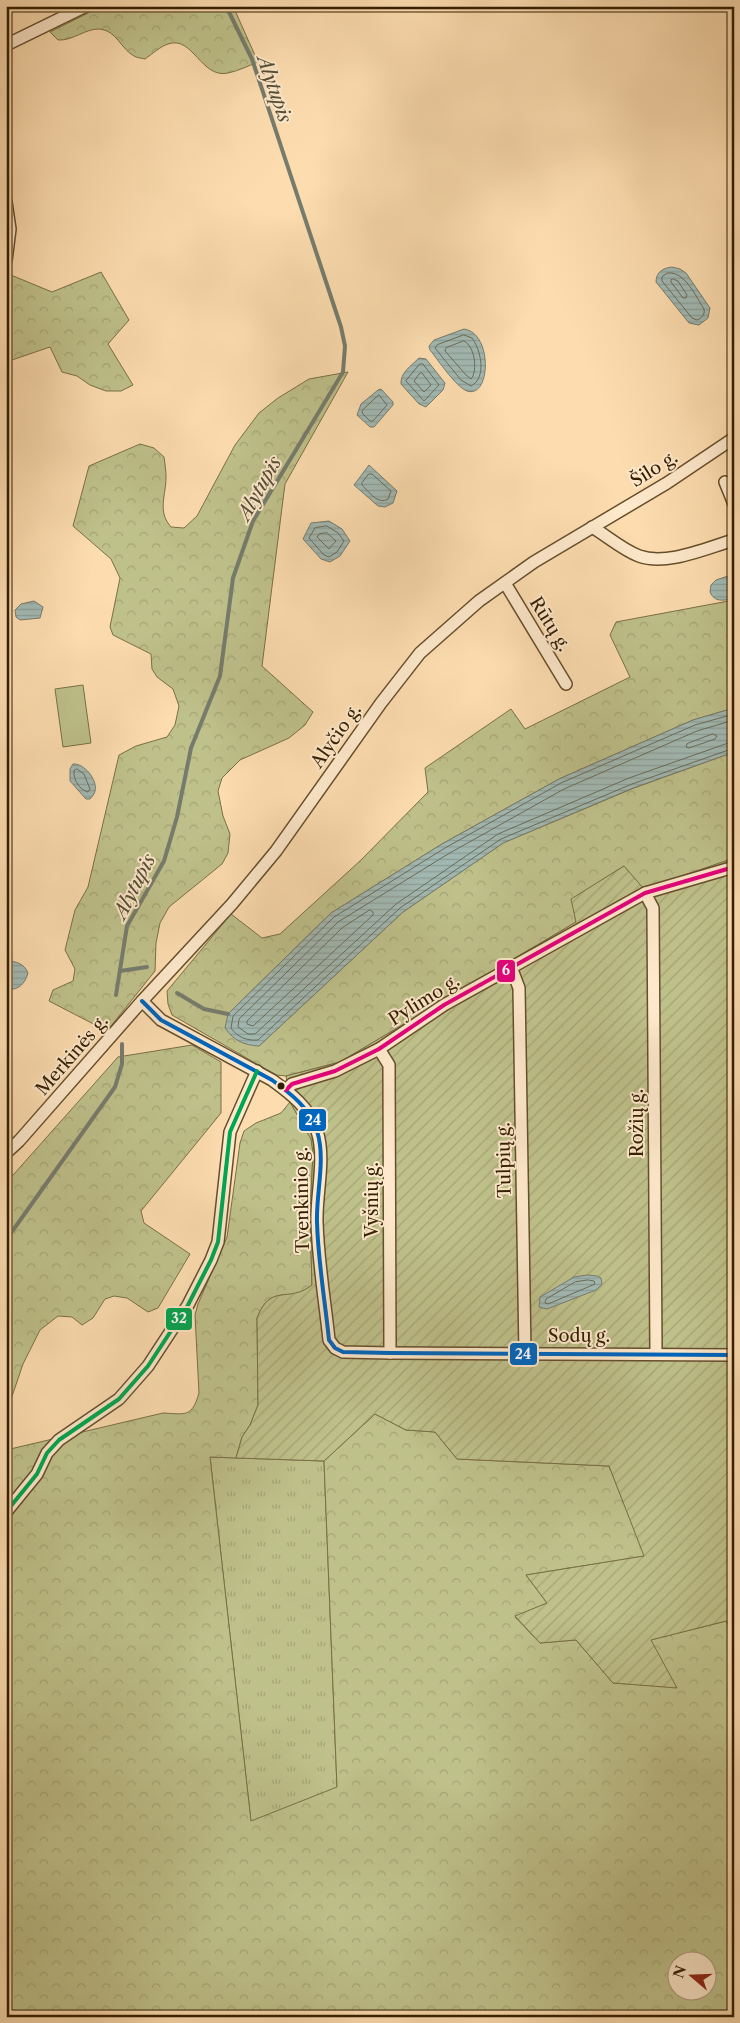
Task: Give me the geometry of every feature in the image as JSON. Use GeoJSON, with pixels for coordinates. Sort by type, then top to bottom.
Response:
{"type":"FeatureCollection","features":[{"type":"Feature","properties":{"kind":"street"},"geometry":{"type":"LineString","coordinates":[[6,45],[86,6]]}},
{"type":"Feature","properties":{"kind":"street"},"geometry":{"type":"LineString","coordinates":[[6,202],[10,229],[6,261]]}},
{"type":"Feature","properties":{"kind":"street","name":"Šilo g."},"geometry":{"type":"LineString","coordinates":[[592,527],[667,483],[734,438]]}},
{"type":"Feature","properties":{"kind":"street"},"geometry":{"type":"LineString","coordinates":[[726,482],[734,504]]}},
{"type":"Feature","properties":{"kind":"street"},"geometry":{"type":"LineString","coordinates":[[592,527],[637,555],[652,560],[671,558],[734,540]]}},
{"type":"Feature","properties":{"kind":"street","name":"Alyčio g."},"geometry":{"type":"LineString","coordinates":[[142,1001],[232,904],[276,851],[381,703],[420,653],[479,601],[534,562],[592,527]]}},
{"type":"Feature","properties":{"kind":"street","name":"Rūtų g."},"geometry":{"type":"LineString","coordinates":[[505,583],[566,684]]}},
{"type":"Feature","properties":{"kind":"street","name":"Pylimo g."},"geometry":{"type":"LineString","coordinates":[[286,1090],[292,1084],[335,1071],[379,1049],[444,1005],[645,893],[734,867]]}},
{"type":"Feature","properties":{"kind":"street","name":"Rožių g."},"geometry":{"type":"LineString","coordinates":[[645,893],[653,908],[656,1354]]}},
{"type":"Feature","properties":{"kind":"street","name":"Tulpių g."},"geometry":{"type":"LineString","coordinates":[[512,967],[519,988],[525,1354]]}},
{"type":"Feature","properties":{"kind":"street"},"geometry":{"type":"LineString","coordinates":[[142,1001],[161,1020],[257,1071],[286,1090]]}},
{"type":"Feature","properties":{"kind":"street","name":"Merkinės g."},"geometry":{"type":"LineString","coordinates":[[6,1153],[19,1141],[142,1001]]}},
{"type":"Feature","properties":{"kind":"street","name":"Vyšnių g."},"geometry":{"type":"LineString","coordinates":[[379,1049],[389,1066],[390,1353]]}},
{"type":"Feature","properties":{"kind":"street"},"geometry":{"type":"LineString","coordinates":[[6,1512],[37,1474],[48,1452],[59,1440],[119,1399],[142,1373],[188,1305],[218,1242],[230,1132],[257,1071]]}},
{"type":"Feature","properties":{"kind":"street","name":"Tvenkinio g."},"geometry":{"type":"LineString","coordinates":[[286,1090],[311,1116],[317,1131],[320,1148],[317,1224],[329,1340],[335,1348]]}},
{"type":"Feature","properties":{"kind":"street","name":"Sodų g."},"geometry":{"type":"LineString","coordinates":[[335,1348],[343,1352],[390,1353],[734,1355]]}},
{"type":"Feature","properties":{"kind":"green space"},"geometry":{"type":"Polygon","coordinates":[[[102,6],[233,6],[258,62],[232,72],[219,73],[211,70],[191,51],[177,43],[159,48],[145,59],[135,57],[106,30],[90,30],[64,40],[58,40],[50,32],[102,6]]]}},
{"type":"Feature","properties":{"kind":"green space"},"geometry":{"type":"Polygon","coordinates":[[[101,272],[129,320],[108,344],[133,385],[121,391],[106,391],[90,385],[77,376],[62,372],[50,347],[6,362],[6,273],[52,292],[101,272]]]}},
{"type":"Feature","properties":{"kind":"green space"},"geometry":{"type":"Polygon","coordinates":[[[348,372],[285,484],[262,666],[313,712],[305,725],[289,738],[240,760],[222,778],[218,791],[223,816],[230,834],[228,853],[222,864],[169,907],[160,923],[156,943],[155,971],[107,1031],[49,1001],[53,990],[73,981],[75,969],[65,950],[75,910],[88,887],[119,755],[136,746],[167,737],[175,725],[179,706],[173,689],[157,677],[152,669],[151,654],[113,635],[110,627],[120,578],[111,559],[73,526],[89,466],[140,444],[154,448],[164,457],[166,477],[163,503],[164,515],[171,527],[184,528],[197,516],[235,445],[259,413],[278,398],[309,379],[348,372]]]}},
{"type":"Feature","properties":{"kind":"green space"},"geometry":{"type":"Polygon","coordinates":[[[734,600],[734,708],[693,720],[559,779],[442,844],[331,913],[228,1014],[259,1046],[403,912],[503,843],[634,788],[734,752],[734,858],[644,890],[624,866],[572,899],[576,922],[340,1062],[286,1076],[276,1075],[172,1015],[168,1004],[167,991],[231,914],[262,938],[280,934],[361,860],[428,792],[425,768],[511,709],[525,729],[630,677],[610,635],[616,622],[734,600]]]}},
{"type":"Feature","properties":{"kind":"green space"},"geometry":{"type":"Polygon","coordinates":[[[83,685],[91,743],[63,747],[55,689],[83,685]]]}},
{"type":"Feature","properties":{"kind":"green space"},"geometry":{"type":"Polygon","coordinates":[[[734,858],[734,1633],[726,1621],[651,1640],[677,1688],[613,1683],[576,1640],[540,1643],[515,1616],[547,1603],[526,1575],[644,1556],[609,1466],[457,1459],[435,1432],[406,1430],[375,1414],[324,1461],[236,1458],[242,1437],[250,1425],[258,1405],[257,1318],[268,1300],[281,1295],[295,1293],[312,1285],[310,1216],[313,1152],[311,1139],[290,1102],[286,1076],[340,1062],[576,922],[571,899],[624,866],[644,889],[734,858]]]}},
{"type":"Feature","properties":{"kind":"green space"},"geometry":{"type":"Polygon","coordinates":[[[192,1045],[221,1062],[221,1113],[141,1211],[144,1223],[190,1254],[158,1308],[148,1312],[127,1298],[114,1296],[105,1299],[93,1318],[82,1325],[72,1317],[58,1316],[40,1330],[23,1364],[6,1414],[6,1183],[118,1057],[192,1045]]]}},
{"type":"Feature","properties":{"kind":"green space"},"geometry":{"type":"Polygon","coordinates":[[[290,1102],[311,1139],[313,1152],[310,1216],[312,1286],[295,1294],[274,1297],[268,1300],[262,1307],[257,1318],[258,1405],[250,1425],[242,1437],[236,1458],[210,1457],[251,1821],[337,1787],[324,1461],[375,1414],[406,1430],[435,1432],[457,1459],[609,1466],[645,1556],[526,1575],[547,1603],[515,1617],[540,1643],[576,1640],[613,1683],[676,1687],[650,1640],[726,1621],[734,1633],[734,2017],[6,2017],[6,1450],[163,1413],[187,1413],[194,1407],[199,1393],[195,1315],[227,1237],[240,1143],[244,1131],[256,1123],[281,1113],[290,1102]]]}},
{"type":"Feature","properties":{"kind":"green space"},"geometry":{"type":"Polygon","coordinates":[[[210,1457],[324,1461],[337,1788],[251,1822],[210,1457]]]}},
{"type":"Feature","properties":{"kind":"water"},"geometry":{"type":"Polygon","coordinates":[[[672,267],[686,273],[710,308],[708,318],[699,325],[689,323],[656,282],[657,276],[661,271],[672,267]]]}},
{"type":"Feature","properties":{"kind":"water"},"geometry":{"type":"Polygon","coordinates":[[[464,329],[473,333],[480,342],[484,352],[484,376],[481,385],[475,391],[467,391],[458,384],[447,373],[429,346],[434,340],[464,329]]]}},
{"type":"Feature","properties":{"kind":"water"},"geometry":{"type":"Polygon","coordinates":[[[419,358],[426,359],[445,383],[443,390],[426,407],[419,404],[401,384],[404,373],[419,358]]]}},
{"type":"Feature","properties":{"kind":"water"},"geometry":{"type":"Polygon","coordinates":[[[381,389],[393,402],[393,405],[374,427],[370,427],[357,415],[361,404],[381,389]]]}},
{"type":"Feature","properties":{"kind":"water"},"geometry":{"type":"Polygon","coordinates":[[[369,465],[397,491],[393,503],[385,507],[378,506],[354,485],[369,465]]]}},
{"type":"Feature","properties":{"kind":"water"},"geometry":{"type":"Polygon","coordinates":[[[329,521],[342,529],[350,541],[340,556],[330,562],[321,559],[303,539],[311,523],[329,521]]]}},
{"type":"Feature","properties":{"kind":"water"},"geometry":{"type":"Polygon","coordinates":[[[734,574],[734,599],[720,600],[714,598],[710,592],[711,585],[716,580],[734,574]]]}},
{"type":"Feature","properties":{"kind":"water"},"geometry":{"type":"Polygon","coordinates":[[[34,601],[43,607],[40,618],[20,620],[16,617],[15,610],[21,604],[34,601]]]}},
{"type":"Feature","properties":{"kind":"water"},"geometry":{"type":"Polygon","coordinates":[[[734,708],[734,752],[633,788],[503,843],[403,912],[259,1046],[240,1042],[225,1028],[228,1014],[331,913],[442,844],[559,779],[693,720],[734,708]]]}},
{"type":"Feature","properties":{"kind":"water"},"geometry":{"type":"Polygon","coordinates":[[[73,764],[82,766],[92,777],[95,791],[90,799],[86,799],[70,781],[70,769],[73,764]]]}},
{"type":"Feature","properties":{"kind":"water"},"geometry":{"type":"Polygon","coordinates":[[[6,960],[22,965],[28,973],[23,983],[14,989],[6,989],[6,960]]]}},
{"type":"Feature","properties":{"kind":"water"},"geometry":{"type":"Polygon","coordinates":[[[587,1275],[601,1278],[602,1284],[596,1290],[547,1309],[539,1307],[540,1297],[574,1277],[587,1275]]]}},
{"type":"Feature","properties":{"kind":"waterway","name":"Alytupis"},"geometry":{"type":"LineString","coordinates":[[116,995],[127,926],[164,861],[177,817],[191,748],[220,676],[233,578],[253,521],[343,372],[345,346],[341,327],[252,59],[226,6]]}},
{"type":"Feature","properties":{"kind":"waterway"},"geometry":{"type":"LineString","coordinates":[[120,971],[147,967]]}},
{"type":"Feature","properties":{"kind":"waterway"},"geometry":{"type":"LineString","coordinates":[[177,993],[204,1009],[228,1014]]}},
{"type":"Feature","properties":{"kind":"waterway","name":"Alytupis"},"geometry":{"type":"LineString","coordinates":[[6,1240],[115,1087],[122,1064],[122,1044]]}},
{"type":"Feature","properties":{"kind":"transit line","name":"6"},"geometry":{"type":"LineString","coordinates":[[286,1090],[292,1084],[335,1071],[379,1049],[444,1005],[645,893],[734,867]]}},
{"type":"Feature","properties":{"kind":"transit line","name":"24"},"geometry":{"type":"LineString","coordinates":[[142,1001],[161,1020],[272,1080],[293,1096],[314,1123],[320,1142],[321,1153],[317,1211],[319,1251],[329,1340],[335,1348],[343,1352],[390,1353],[734,1355]]}},
{"type":"Feature","properties":{"kind":"transit line","name":"32"},"geometry":{"type":"LineString","coordinates":[[6,1512],[37,1474],[47,1453],[59,1440],[119,1399],[148,1366],[188,1305],[218,1242],[230,1132],[257,1071]]}}]}
